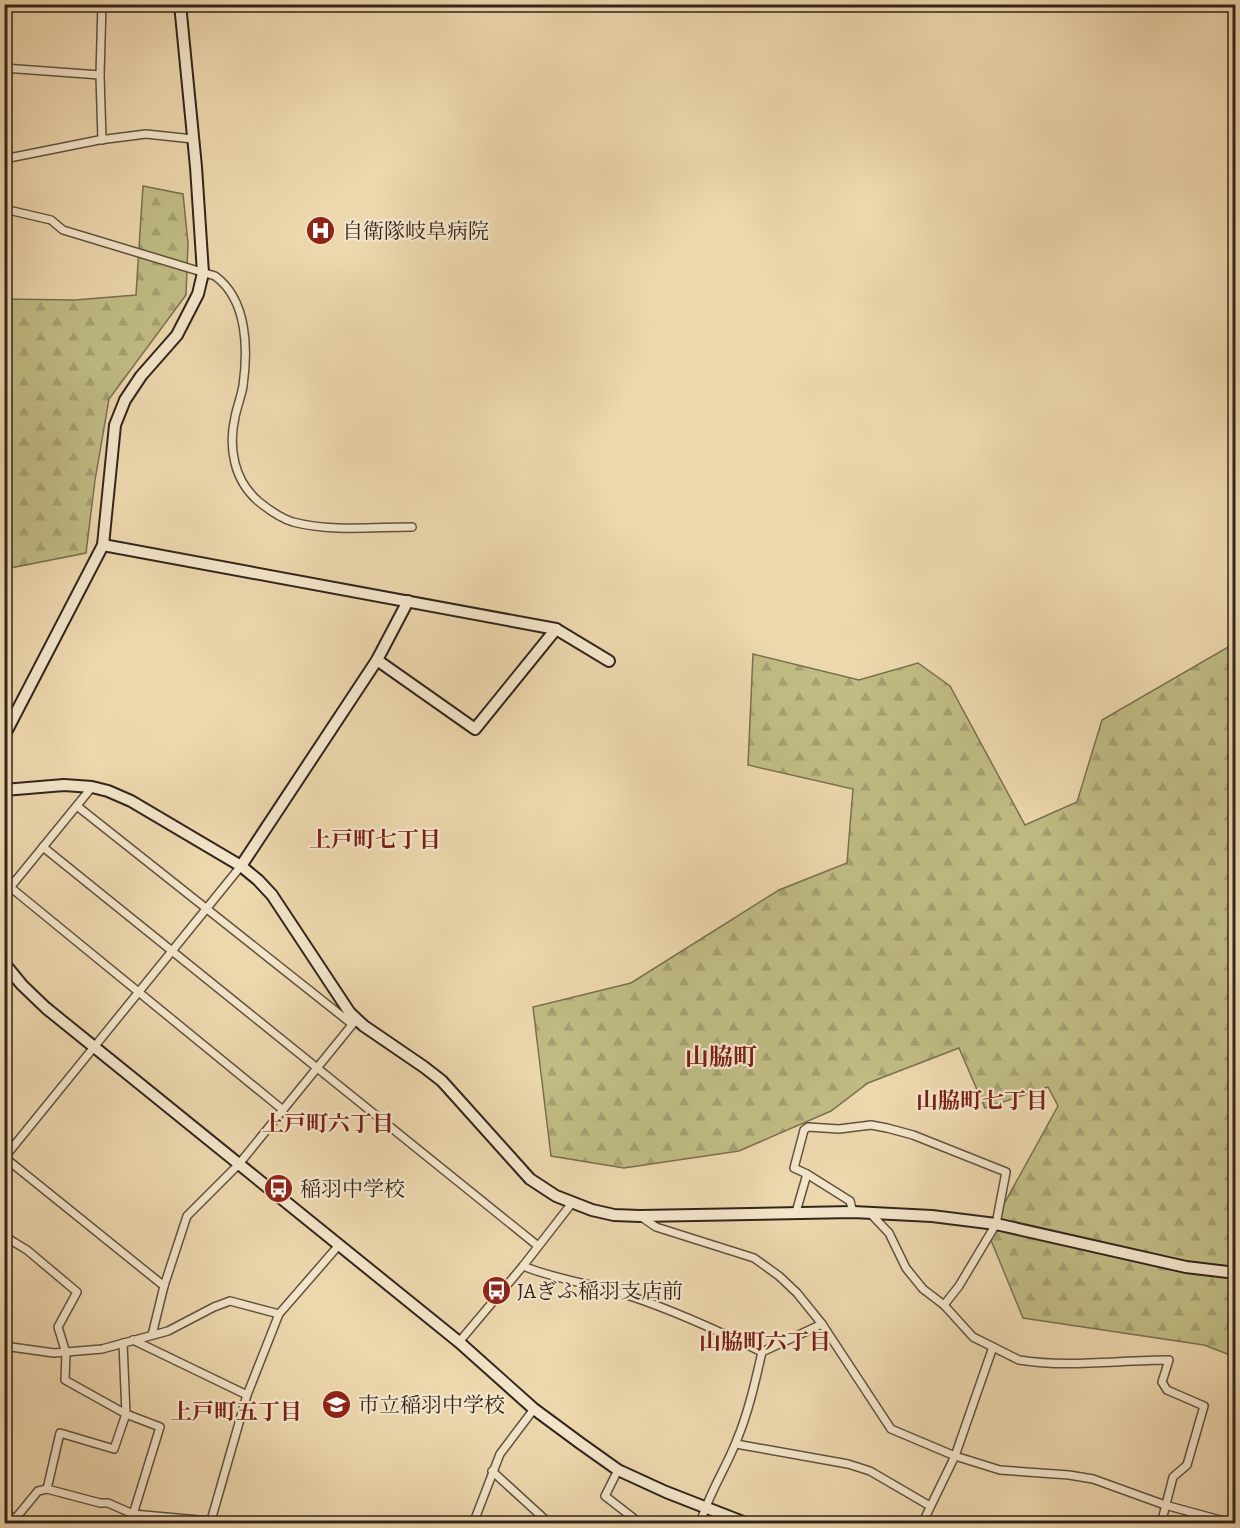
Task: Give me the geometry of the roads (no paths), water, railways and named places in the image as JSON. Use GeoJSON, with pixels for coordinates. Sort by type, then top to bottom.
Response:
{"type":"FeatureCollection","features":[{"type":"Feature","properties":{"kind":"street"},"geometry":{"type":"LineString","coordinates":[[102,4],[99,75],[102,140]]}},
{"type":"Feature","properties":{"kind":"street"},"geometry":{"type":"LineString","coordinates":[[4,736],[104,545],[115,425],[124,400],[141,376],[177,335],[198,294],[203,273],[180,4]]}},
{"type":"Feature","properties":{"kind":"street"},"geometry":{"type":"LineString","coordinates":[[4,68],[99,75]]}},
{"type":"Feature","properties":{"kind":"street"},"geometry":{"type":"LineString","coordinates":[[4,159],[146,134],[193,139]]}},
{"type":"Feature","properties":{"kind":"street"},"geometry":{"type":"LineString","coordinates":[[4,209],[51,220],[63,230],[215,276],[225,283],[235,298],[243,324],[245,367],[243,388],[234,420],[232,450],[234,463],[241,480],[251,495],[267,509],[295,522],[328,526],[412,527]]}},
{"type":"Feature","properties":{"kind":"street"},"geometry":{"type":"LineString","coordinates":[[104,545],[556,628],[609,661]]}},
{"type":"Feature","properties":{"kind":"street"},"geometry":{"type":"LineString","coordinates":[[164,1286],[5,1158],[241,866],[377,660],[408,601]]}},
{"type":"Feature","properties":{"kind":"street"},"geometry":{"type":"LineString","coordinates":[[377,660],[475,729],[556,628]]}},
{"type":"Feature","properties":{"kind":"street"},"geometry":{"type":"LineString","coordinates":[[4,790],[64,785],[108,791],[131,801],[241,866],[272,896],[354,1022]]}},
{"type":"Feature","properties":{"kind":"street"},"geometry":{"type":"LineString","coordinates":[[92,788],[7,889],[283,1110]]}},
{"type":"Feature","properties":{"kind":"street"},"geometry":{"type":"LineString","coordinates":[[77,806],[354,1022],[442,1081],[530,1179],[556,1196],[572,1203],[614,1215],[640,1216],[796,1212],[870,1212],[932,1216],[996,1224],[1186,1267],[1236,1274]]}},
{"type":"Feature","properties":{"kind":"street"},"geometry":{"type":"LineString","coordinates":[[43,847],[537,1246]]}},
{"type":"Feature","properties":{"kind":"street"},"geometry":{"type":"LineString","coordinates":[[4,963],[33,996],[459,1342],[534,1409],[618,1470],[666,1492],[748,1524]]}},
{"type":"Feature","properties":{"kind":"street"},"geometry":{"type":"LineString","coordinates":[[152,1335],[164,1286],[187,1216],[238,1164],[354,1022]]}},
{"type":"Feature","properties":{"kind":"street"},"geometry":{"type":"LineString","coordinates":[[854,1212],[850,1201],[794,1168],[804,1130],[808,1127],[839,1129],[871,1125],[887,1128],[913,1135],[1006,1172],[996,1224],[959,1286],[944,1305]]}},
{"type":"Feature","properties":{"kind":"street"},"geometry":{"type":"LineString","coordinates":[[796,1212],[807,1174]]}},
{"type":"Feature","properties":{"kind":"street"},"geometry":{"type":"LineString","coordinates":[[459,1342],[572,1203]]}},
{"type":"Feature","properties":{"kind":"street"},"geometry":{"type":"LineString","coordinates":[[870,1212],[889,1233],[906,1269],[923,1289],[944,1305],[973,1337],[1019,1360],[1059,1363],[1169,1360],[1162,1382],[1167,1390],[1204,1406],[1187,1465],[1173,1477],[1161,1524]]}},
{"type":"Feature","properties":{"kind":"street"},"geometry":{"type":"LineString","coordinates":[[640,1216],[656,1227],[754,1258],[779,1276],[797,1293],[822,1324],[891,1429],[955,1455],[1000,1470],[1093,1479],[1165,1505],[1235,1524]]}},
{"type":"Feature","properties":{"kind":"street"},"geometry":{"type":"LineString","coordinates":[[4,1236],[27,1250],[77,1292],[58,1327],[66,1353],[65,1380],[126,1414],[160,1427],[130,1524]]}},
{"type":"Feature","properties":{"kind":"street"},"geometry":{"type":"LineString","coordinates":[[4,1512],[18,1521],[38,1491],[47,1489],[108,1503],[133,1514],[210,1522],[248,1395],[279,1314],[339,1245]]}},
{"type":"Feature","properties":{"kind":"street"},"geometry":{"type":"LineString","coordinates":[[523,1266],[546,1276],[630,1296],[698,1322],[762,1353]]}},
{"type":"Feature","properties":{"kind":"street"},"geometry":{"type":"LineString","coordinates":[[4,1346],[34,1352],[66,1353],[102,1349],[168,1331],[213,1307],[230,1301],[279,1314]]}},
{"type":"Feature","properties":{"kind":"street"},"geometry":{"type":"LineString","coordinates":[[700,1524],[705,1507],[736,1444],[762,1353],[822,1324]]}},
{"type":"Feature","properties":{"kind":"street"},"geometry":{"type":"LineString","coordinates":[[133,1340],[248,1395]]}},
{"type":"Feature","properties":{"kind":"street"},"geometry":{"type":"LineString","coordinates":[[47,1489],[60,1433],[114,1449],[126,1414],[123,1343]]}},
{"type":"Feature","properties":{"kind":"street"},"geometry":{"type":"LineString","coordinates":[[922,1524],[955,1455],[993,1347]]}},
{"type":"Feature","properties":{"kind":"street"},"geometry":{"type":"LineString","coordinates":[[473,1524],[500,1454],[534,1409]]}},
{"type":"Feature","properties":{"kind":"street"},"geometry":{"type":"LineString","coordinates":[[736,1444],[848,1464],[870,1471],[930,1506]]}},
{"type":"Feature","properties":{"kind":"street"},"geometry":{"type":"LineString","coordinates":[[618,1470],[605,1496],[642,1524]]}},
{"type":"Feature","properties":{"kind":"street"},"geometry":{"type":"LineString","coordinates":[[492,1471],[550,1524]]}},
{"type":"Feature","properties":{"kind":"place","name":"自衛隊岐阜病院"},"geometry":{"type":"Point","coordinates":[321,231]}},
{"type":"Feature","properties":{"kind":"place","name":"稲羽中学校"},"geometry":{"type":"Point","coordinates":[279,1189]}},
{"type":"Feature","properties":{"kind":"place","name":"JAぎふ稲羽支店前"},"geometry":{"type":"Point","coordinates":[496,1291]}},
{"type":"Feature","properties":{"kind":"place","name":"市立稲羽中学校"},"geometry":{"type":"Point","coordinates":[337,1405]}},
{"type":"Feature","properties":{"kind":"district","name":"上戸町七丁目"},"geometry":{"type":"Point","coordinates":[375,839]}},
{"type":"Feature","properties":{"kind":"district","name":"山脇町"},"geometry":{"type":"Point","coordinates":[721,1057]}},
{"type":"Feature","properties":{"kind":"district","name":"山脇町七丁目"},"geometry":{"type":"Point","coordinates":[982,1100]}},
{"type":"Feature","properties":{"kind":"district","name":"上戸町六丁目"},"geometry":{"type":"Point","coordinates":[328,1123]}},
{"type":"Feature","properties":{"kind":"district","name":"山脇町六丁目"},"geometry":{"type":"Point","coordinates":[765,1341]}},
{"type":"Feature","properties":{"kind":"district","name":"上戸町五丁目"},"geometry":{"type":"Point","coordinates":[236,1411]}}]}
